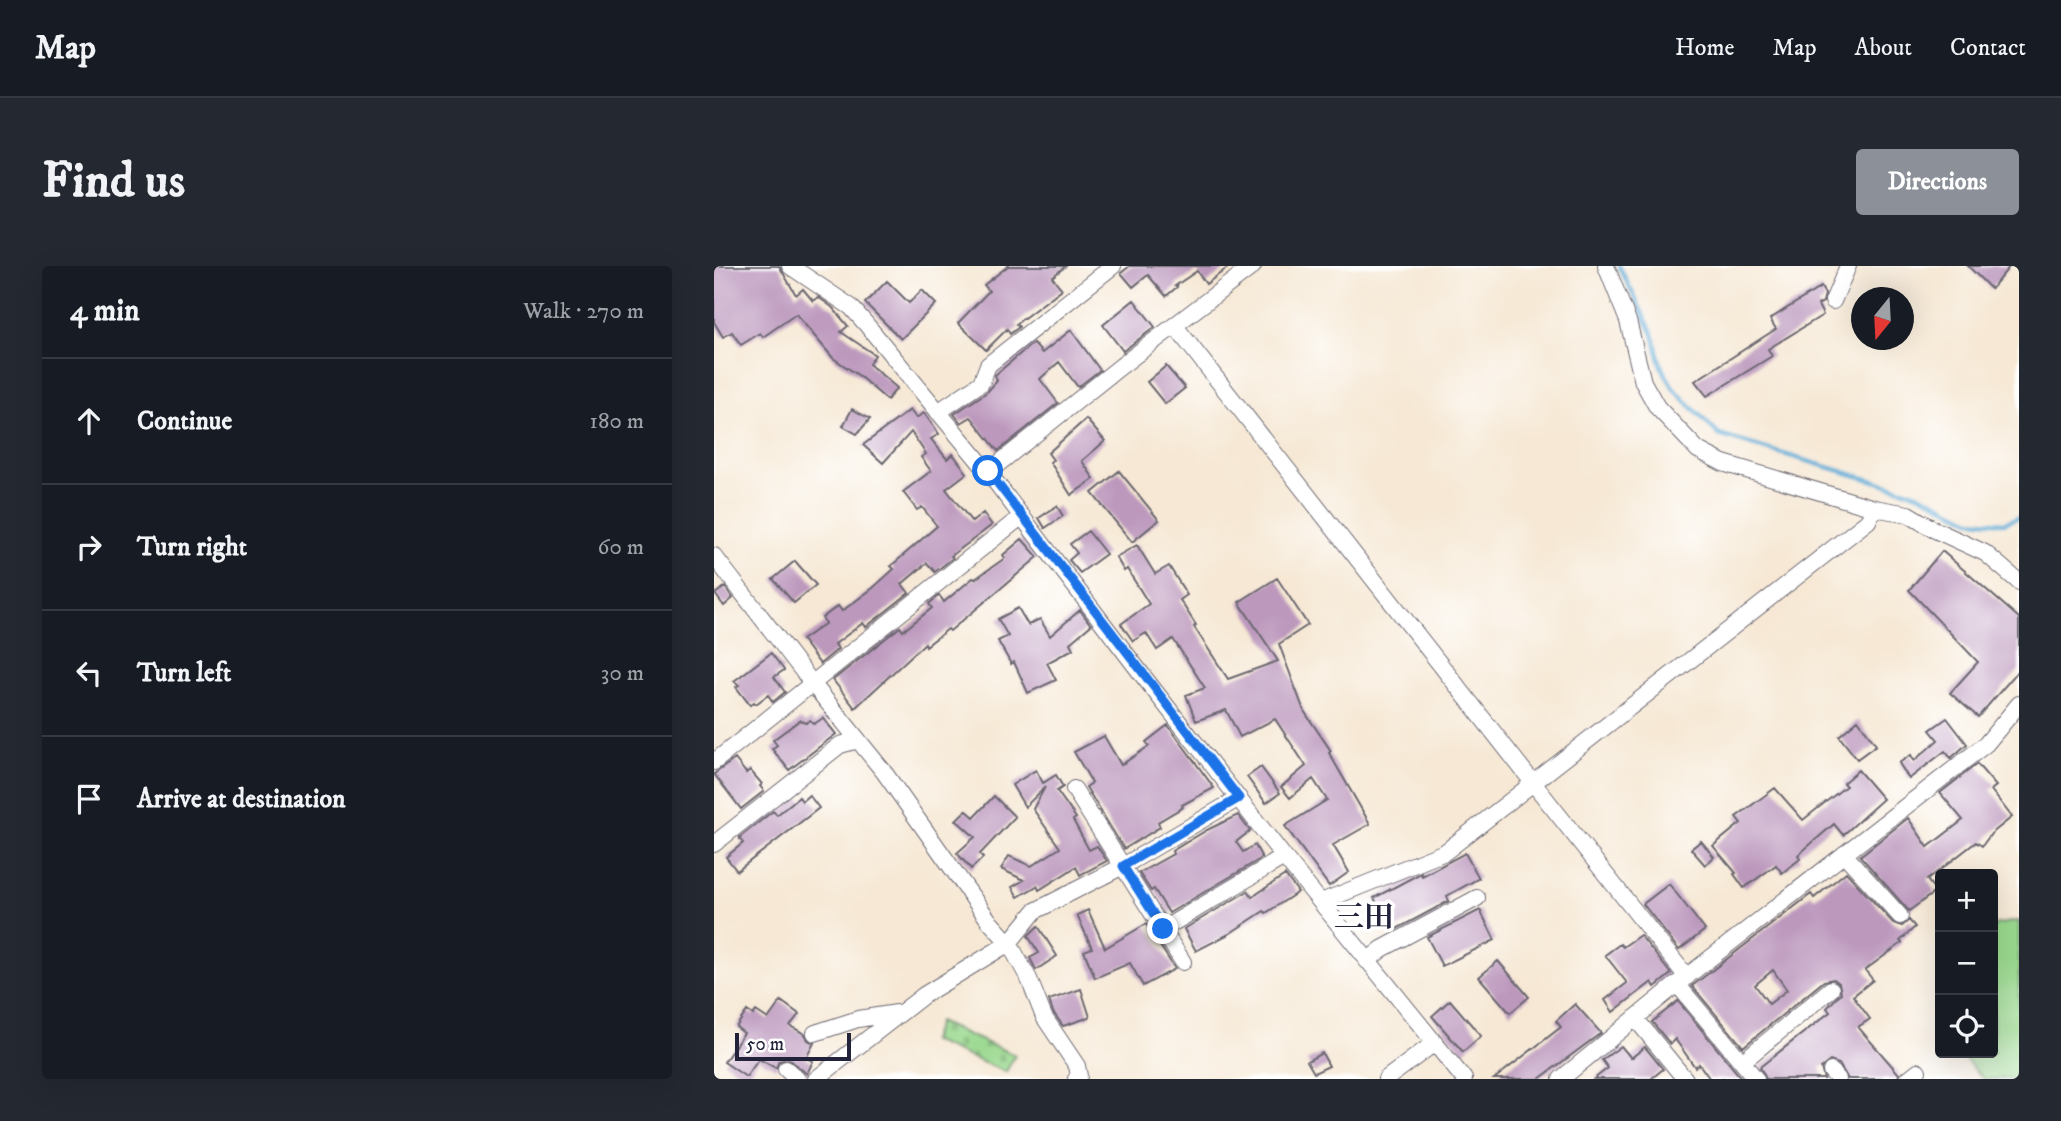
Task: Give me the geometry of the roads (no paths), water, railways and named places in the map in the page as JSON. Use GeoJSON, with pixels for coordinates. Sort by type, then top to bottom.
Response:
{"type":"FeatureCollection","features":[{"type":"Feature","properties":{"kind":"street"},"geometry":{"type":"LineString","coordinates":[[790,266],[851,307],[988,471],[1284,856],[1433,1044],[1464,1079]]}},
{"type":"Feature","properties":{"kind":"street"},"geometry":{"type":"LineString","coordinates":[[938,412],[981,383],[988,365],[1113,266]]}},
{"type":"Feature","properties":{"kind":"street"},"geometry":{"type":"LineString","coordinates":[[988,471],[1253,266]]}},
{"type":"Feature","properties":{"kind":"street"},"geometry":{"type":"LineString","coordinates":[[1606,266],[1628,321],[1643,382],[1657,407],[1698,450],[1723,463],[1874,508],[1908,514],[1985,553],[2019,582]]}},
{"type":"Feature","properties":{"kind":"street"},"geometry":{"type":"LineString","coordinates":[[1833,301],[1848,266]]}},
{"type":"Feature","properties":{"kind":"street"},"geometry":{"type":"LineString","coordinates":[[1175,326],[1534,784],[1756,1079]]}},
{"type":"Feature","properties":{"kind":"street"},"geometry":{"type":"LineString","coordinates":[[1321,902],[1445,852],[1868,521],[1874,508]]}},
{"type":"Feature","properties":{"kind":"street"},"geometry":{"type":"LineString","coordinates":[[714,762],[1022,516]]}},
{"type":"Feature","properties":{"kind":"street"},"geometry":{"type":"LineString","coordinates":[[714,556],[884,772],[990,922],[1009,943],[1030,979],[1044,1017],[1077,1066],[1079,1076],[1076,1079]]}},
{"type":"Feature","properties":{"kind":"street"},"geometry":{"type":"LineString","coordinates":[[1562,1079],[1682,980],[1986,744],[2019,704]]}},
{"type":"Feature","properties":{"kind":"street"},"geometry":{"type":"LineString","coordinates":[[714,844],[840,745],[859,740]]}},
{"type":"Feature","properties":{"kind":"street"},"geometry":{"type":"LineString","coordinates":[[1074,789],[1183,962]]}},
{"type":"Feature","properties":{"kind":"street"},"geometry":{"type":"LineString","coordinates":[[816,1079],[924,995],[1009,943],[1035,911],[1123,866],[1239,798]]}},
{"type":"Feature","properties":{"kind":"street"},"geometry":{"type":"LineString","coordinates":[[1844,854],[1900,916]]}},
{"type":"Feature","properties":{"kind":"street"},"geometry":{"type":"LineString","coordinates":[[1163,929],[1284,856]]}},
{"type":"Feature","properties":{"kind":"street"},"geometry":{"type":"LineString","coordinates":[[1367,961],[1381,949],[1477,898]]}},
{"type":"Feature","properties":{"kind":"street"},"geometry":{"type":"LineString","coordinates":[[1742,1062],[1831,989]]}},
{"type":"Feature","properties":{"kind":"street"},"geometry":{"type":"LineString","coordinates":[[815,1033],[858,1019],[900,1013]]}},
{"type":"Feature","properties":{"kind":"street"},"geometry":{"type":"LineString","coordinates":[[1635,1018],[1685,1079]]}},
{"type":"Feature","properties":{"kind":"street"},"geometry":{"type":"LineString","coordinates":[[1386,1079],[1433,1044]]}},
{"type":"Feature","properties":{"kind":"waterway"},"geometry":{"type":"LineString","coordinates":[[1619,266],[1653,334],[1661,366],[1674,389],[1719,435],[1919,494],[1971,520],[2004,523],[2019,517]]}},
{"type":"Feature","properties":{"kind":"district","name":"三田"},"geometry":{"type":"Point","coordinates":[1364,917]}}]}
